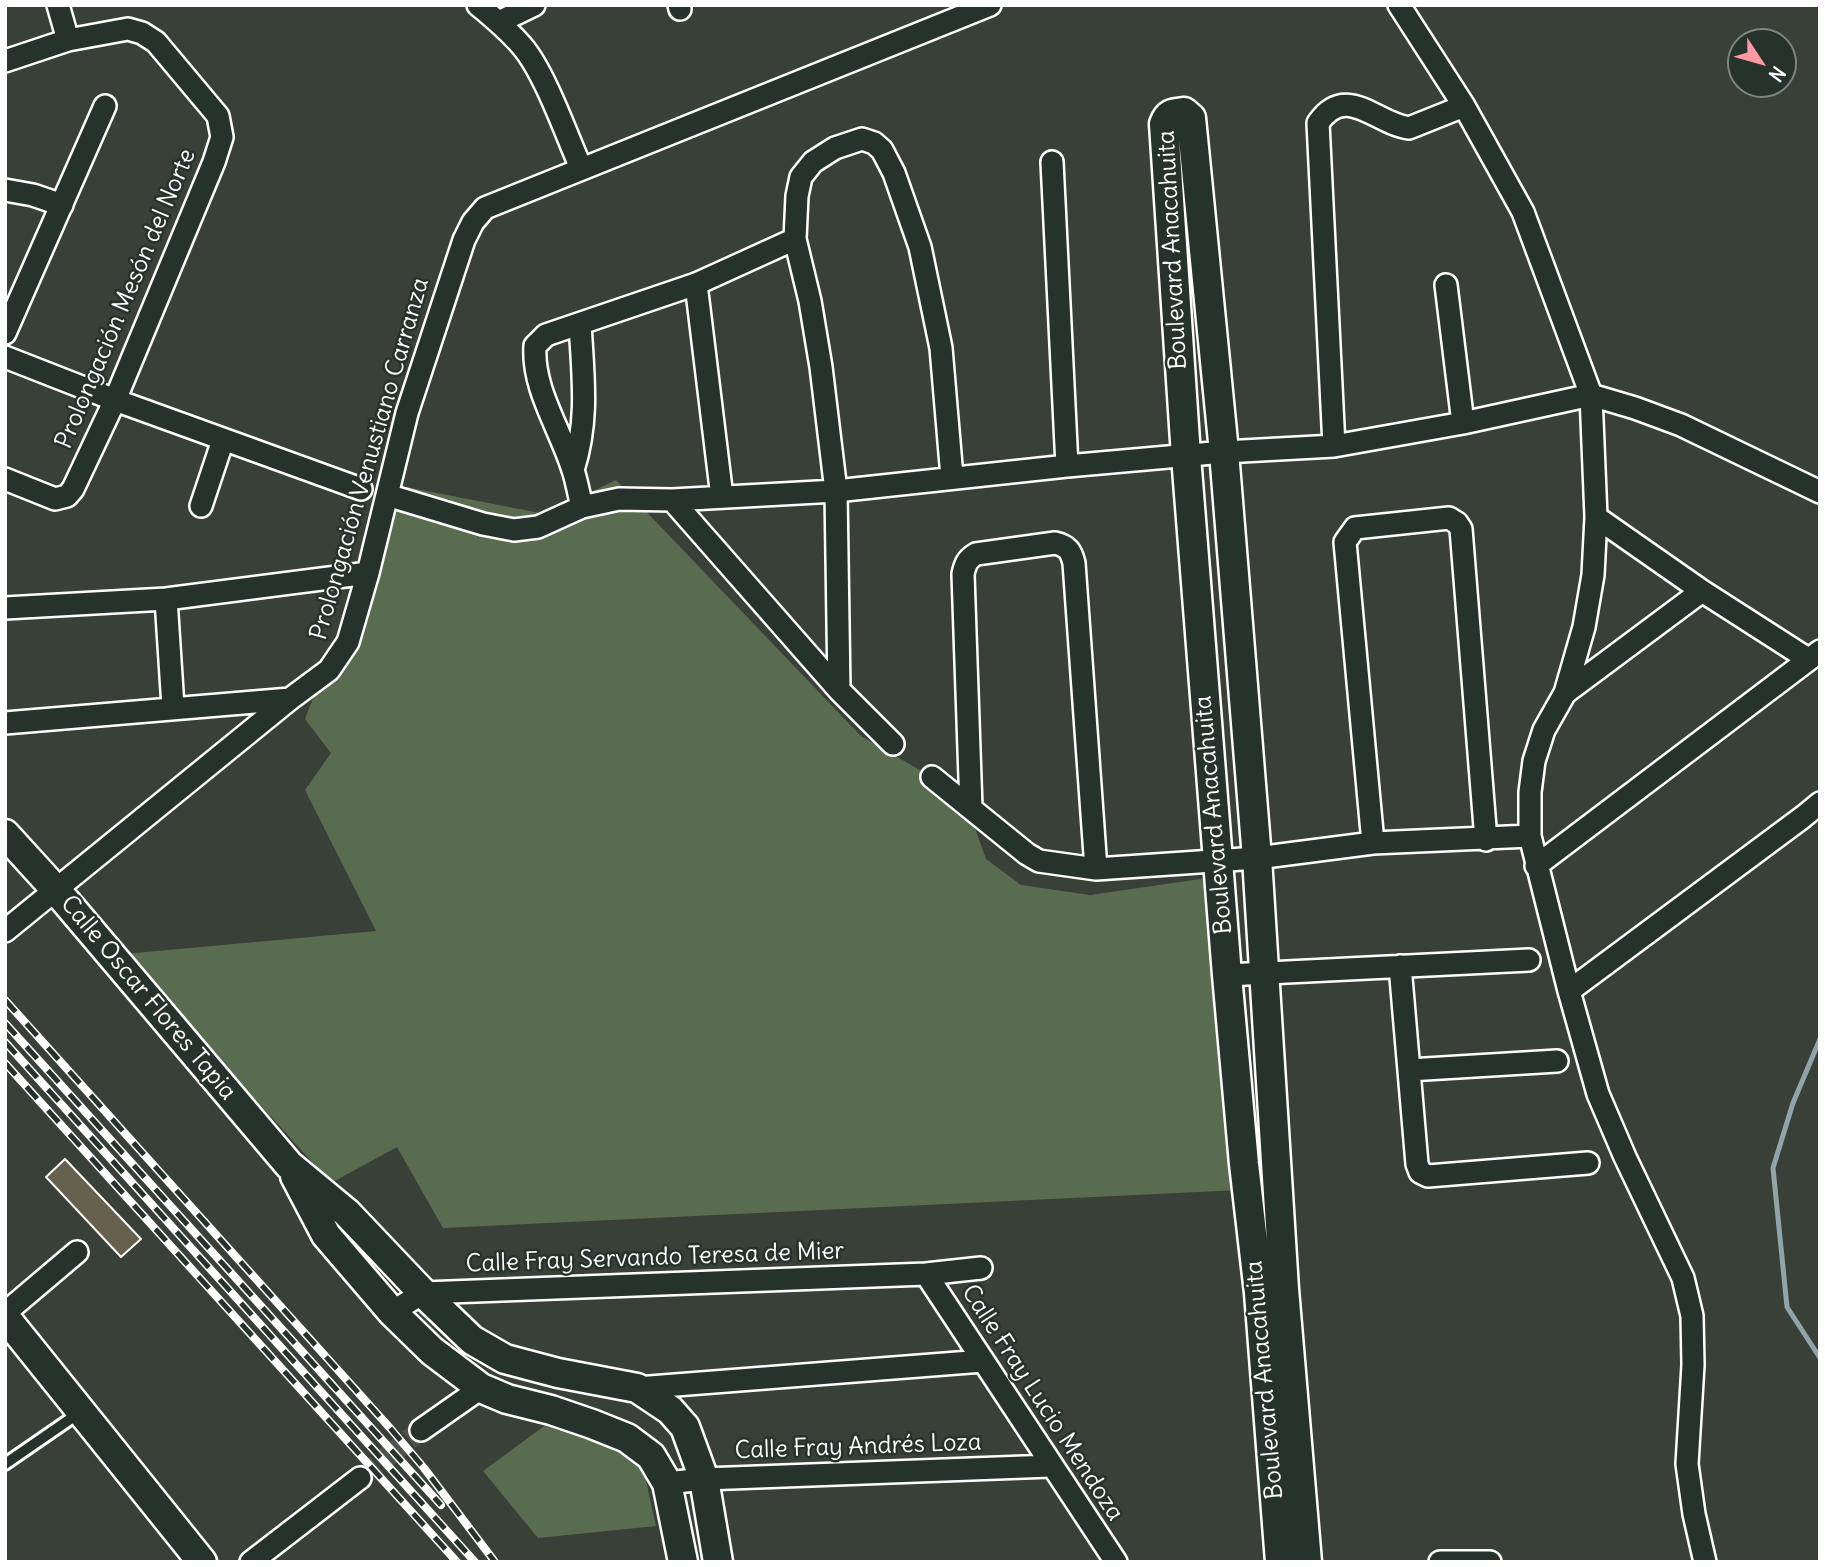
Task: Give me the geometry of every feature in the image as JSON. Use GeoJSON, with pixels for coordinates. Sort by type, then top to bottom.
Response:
{"type":"FeatureCollection","features":[{"type":"Feature","properties":{"kind":"street"},"geometry":{"type":"LineString","coordinates":[[5,61],[68,40],[58,5]]}},
{"type":"Feature","properties":{"kind":"street"},"geometry":{"type":"LineString","coordinates":[[478,5],[524,48],[581,168]]}},
{"type":"Feature","properties":{"kind":"street"},"geometry":{"type":"LineString","coordinates":[[499,22],[534,5]]}},
{"type":"Feature","properties":{"kind":"street","name":"Prolongación Venustiano Carranza"},"geometry":{"type":"LineString","coordinates":[[5,931],[329,670],[339,658],[348,642],[368,573],[407,413],[450,281],[473,222],[485,208],[990,5]]}},
{"type":"Feature","properties":{"kind":"street"},"geometry":{"type":"LineString","coordinates":[[1399,5],[1464,106],[1523,212],[1591,395],[1596,517],[1593,575],[1586,614],[1565,693],[1544,730],[1534,761],[1530,792],[1530,836],[1598,1094],[1682,1278],[1692,1316],[1693,1365],[1687,1464],[1705,1562]]}},
{"type":"Feature","properties":{"kind":"street","name":"Prolongación Mesón del Norte"},"geometry":{"type":"LineString","coordinates":[[5,479],[55,499],[62,498],[73,489],[115,400],[222,137],[218,116],[156,42],[142,33],[128,29],[68,40]]}},
{"type":"Feature","properties":{"kind":"street"},"geometry":{"type":"LineString","coordinates":[[1334,446],[1318,123],[1332,109],[1352,104],[1409,128],[1464,106]]}},
{"type":"Feature","properties":{"kind":"street"},"geometry":{"type":"LineString","coordinates":[[5,332],[105,106]]}},
{"type":"Feature","properties":{"kind":"street","name":"Boulevard Anacahuita"},"geometry":{"type":"LineString","coordinates":[[1280,1562],[1271,1291],[1264,972],[1257,858],[1224,452],[1191,118],[1184,112],[1172,113],[1164,124],[1186,456],[1227,975],[1244,1164],[1271,1291],[1307,1562]]}},
{"type":"Feature","properties":{"kind":"street"},"geometry":{"type":"LineString","coordinates":[[839,690],[836,491],[821,367],[810,301],[795,239],[797,196],[801,177],[813,162],[835,148],[862,139],[874,143],[882,150],[894,173],[920,247],[941,348],[953,477]]}},
{"type":"Feature","properties":{"kind":"street"},"geometry":{"type":"LineString","coordinates":[[1052,162],[1067,466]]}},
{"type":"Feature","properties":{"kind":"street"},"geometry":{"type":"LineString","coordinates":[[5,190],[33,195],[62,205]]}},
{"type":"Feature","properties":{"kind":"street"},"geometry":{"type":"LineString","coordinates":[[582,507],[573,470],[538,377],[534,360],[535,346],[546,335],[696,284],[795,239]]}},
{"type":"Feature","properties":{"kind":"street"},"geometry":{"type":"LineString","coordinates":[[696,284],[722,497]]}},
{"type":"Feature","properties":{"kind":"street"},"geometry":{"type":"LineString","coordinates":[[1446,285],[1463,423]]}},
{"type":"Feature","properties":{"kind":"street"},"geometry":{"type":"LineString","coordinates":[[573,470],[584,425],[580,324]]}},
{"type":"Feature","properties":{"kind":"street"},"geometry":{"type":"LineString","coordinates":[[5,357],[361,489]]}},
{"type":"Feature","properties":{"kind":"street"},"geometry":{"type":"LineString","coordinates":[[387,495],[483,524],[514,530],[538,527],[582,507],[619,499],[672,500],[836,491],[1067,466],[1224,452],[1334,446],[1463,423],[1591,395],[1681,425],[1820,492]]}},
{"type":"Feature","properties":{"kind":"street"},"geometry":{"type":"LineString","coordinates":[[201,506],[223,440]]}},
{"type":"Feature","properties":{"kind":"street"},"geometry":{"type":"LineString","coordinates":[[672,500],[839,690],[893,744]]}},
{"type":"Feature","properties":{"kind":"street"},"geometry":{"type":"LineString","coordinates":[[1536,866],[1814,655],[1702,591],[1596,517]]}},
{"type":"Feature","properties":{"kind":"street"},"geometry":{"type":"LineString","coordinates":[[1373,843],[1345,542],[1355,528],[1449,518],[1461,529],[1486,840]]}},
{"type":"Feature","properties":{"kind":"street"},"geometry":{"type":"LineString","coordinates":[[971,808],[963,574],[965,565],[969,558],[976,554],[1055,543],[1064,545],[1071,552],[1074,563],[1096,869]]}},
{"type":"Feature","properties":{"kind":"street"},"geometry":{"type":"LineString","coordinates":[[7,607],[166,599],[368,573]]}},
{"type":"Feature","properties":{"kind":"street"},"geometry":{"type":"LineString","coordinates":[[1565,693],[1702,591]]}},
{"type":"Feature","properties":{"kind":"street"},"geometry":{"type":"LineString","coordinates":[[166,599],[173,708]]}},
{"type":"Feature","properties":{"kind":"street"},"geometry":{"type":"LineString","coordinates":[[5,723],[290,699]]}},
{"type":"Feature","properties":{"kind":"street"},"geometry":{"type":"LineString","coordinates":[[932,777],[1039,861],[1096,869],[1257,858],[1373,843],[1530,836]]}},
{"type":"Feature","properties":{"kind":"street"},"geometry":{"type":"LineString","coordinates":[[1569,991],[1820,803]]}},
{"type":"Feature","properties":{"kind":"street","name":"Calle Oscar Flores Tapia"},"geometry":{"type":"LineString","coordinates":[[5,834],[56,890],[289,1165],[347,1213],[472,1340],[505,1359],[558,1373],[638,1388],[670,1410],[685,1427],[704,1479],[718,1562]]}},
{"type":"Feature","properties":{"kind":"street"},"geometry":{"type":"LineString","coordinates":[[1227,975],[1530,960]]}},
{"type":"Feature","properties":{"kind":"street"},"geometry":{"type":"LineString","coordinates":[[1400,966],[1417,1164],[1424,1174],[1428,1176],[1588,1163]]}},
{"type":"Feature","properties":{"kind":"street"},"geometry":{"type":"LineString","coordinates":[[1409,1070],[1557,1061]]}},
{"type":"Feature","properties":{"kind":"street","name":"Calle Oscar Flores Tapia"},"geometry":{"type":"LineString","coordinates":[[289,1165],[326,1235],[392,1312],[432,1352],[481,1388],[507,1399],[582,1420],[627,1438],[650,1456],[667,1483],[683,1562]]}},
{"type":"Feature","properties":{"kind":"street"},"geometry":{"type":"LineString","coordinates":[[77,1252],[5,1315],[202,1562]]}},
{"type":"Feature","properties":{"kind":"street","name":"Calle Fray Servando Teresa de Mier"},"geometry":{"type":"LineString","coordinates":[[392,1312],[423,1293],[926,1274],[981,1268]]}},
{"type":"Feature","properties":{"kind":"street","name":"Calle Fray Lucio Mendoza"},"geometry":{"type":"LineString","coordinates":[[926,1274],[1115,1562]]}},
{"type":"Feature","properties":{"kind":"street"},"geometry":{"type":"LineString","coordinates":[[638,1388],[983,1361]]}},
{"type":"Feature","properties":{"kind":"street"},"geometry":{"type":"LineString","coordinates":[[421,1430],[481,1388]]}},
{"type":"Feature","properties":{"kind":"street","name":"Calle Fray Andrés Loza"},"geometry":{"type":"LineString","coordinates":[[667,1483],[704,1479],[1051,1466]]}},
{"type":"Feature","properties":{"kind":"street"},"geometry":{"type":"LineString","coordinates":[[251,1562],[360,1478]]}},
{"type":"Feature","properties":{"kind":"street"},"geometry":{"type":"LineString","coordinates":[[1440,1562],[1487,1562]]}},
{"type":"Feature","properties":{"kind":"lane"},"geometry":{"type":"LineString","coordinates":[[5,1464],[81,1412]]}},
{"type":"Feature","properties":{"kind":"green space"},"geometry":{"type":"Polygon","coordinates":[[[616,480],[861,736],[963,795],[986,859],[1021,885],[1090,895],[1228,875],[1240,1190],[443,1228],[397,1147],[331,1183],[124,954],[376,931],[305,790],[331,753],[305,719],[396,485],[545,514],[616,480]]]}},
{"type":"Feature","properties":{"kind":"green space"},"geometry":{"type":"Polygon","coordinates":[[[551,1421],[602,1437],[643,1467],[656,1526],[538,1538],[483,1471],[551,1421]]]}},
{"type":"Feature","properties":{"kind":"building"},"geometry":{"type":"Polygon","coordinates":[[[65,1159],[141,1239],[121,1257],[46,1177],[65,1159]]]}},
{"type":"Feature","properties":{"kind":"waterway"},"geometry":{"type":"LineString","coordinates":[[1820,1039],[1793,1103],[1773,1168],[1787,1307],[1820,1358]]}},
{"type":"Feature","properties":{"kind":"tunnel"},"geometry":{"type":"LineString","coordinates":[[360,1478],[421,1430]]}},
{"type":"Feature","properties":{"kind":"railway"},"geometry":{"type":"LineString","coordinates":[[5,1000],[390,1428],[495,1562]]}},
{"type":"Feature","properties":{"kind":"railway"},"geometry":{"type":"LineString","coordinates":[[5,1023],[441,1505]]}},
{"type":"Feature","properties":{"kind":"railway"},"geometry":{"type":"LineString","coordinates":[[5,1042],[475,1562]]}},
{"type":"Feature","properties":{"kind":"railway"},"geometry":{"type":"LineString","coordinates":[[5,1063],[457,1562]]}}]}
